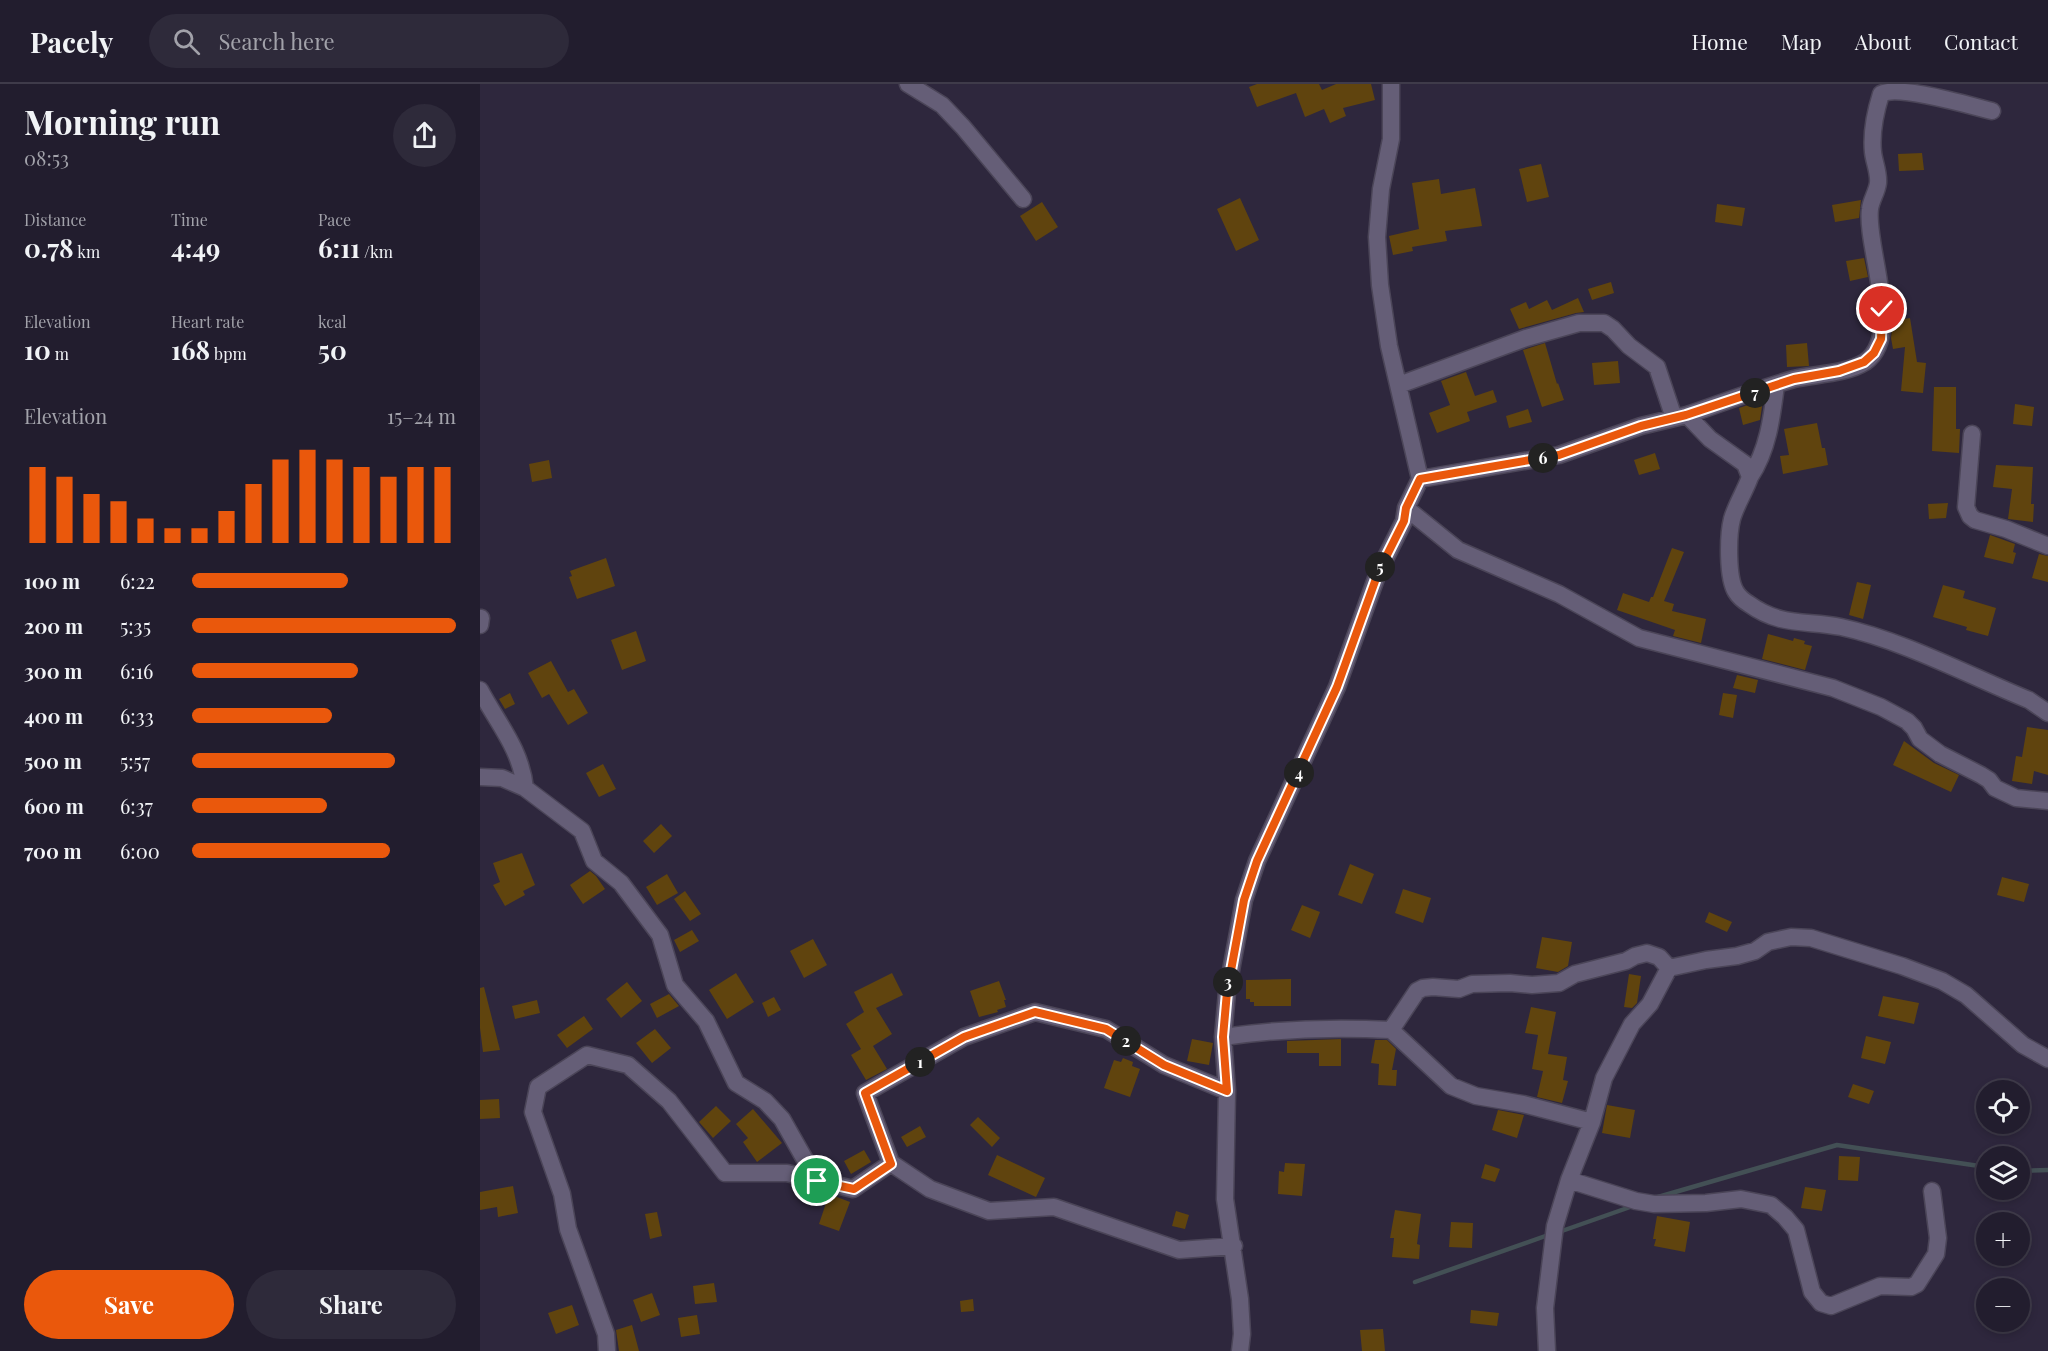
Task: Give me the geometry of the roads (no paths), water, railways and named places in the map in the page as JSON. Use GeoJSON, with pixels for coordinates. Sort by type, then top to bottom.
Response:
{"type":"FeatureCollection","features":[{"type":"Feature","properties":{"kind":"street"},"geometry":{"type":"LineString","coordinates":[[908,84],[942,105],[1023,199]]}},
{"type":"Feature","properties":{"kind":"street"},"geometry":{"type":"LineString","coordinates":[[1240,1351],[1241,1311],[1225,1199],[1227,1091],[1223,1037],[1227,992],[1244,900],[1257,861],[1337,687],[1378,573],[1404,521],[1406,508],[1420,479],[1389,346],[1380,285],[1377,237],[1382,189],[1391,139],[1391,84]]}},
{"type":"Feature","properties":{"kind":"street"},"geometry":{"type":"LineString","coordinates":[[1420,479],[1559,455],[1641,426],[1680,417],[1794,379],[1839,371],[1864,362],[1874,353],[1881,339],[1881,298],[1870,210],[1878,184],[1872,131],[1881,94],[1886,91],[1896,91],[1934,97],[1992,111]]}},
{"type":"Feature","properties":{"kind":"street"},"geometry":{"type":"LineString","coordinates":[[1398,385],[1526,338],[1579,323],[1604,323],[1657,367],[1680,417],[1746,464],[1750,477]]}},
{"type":"Feature","properties":{"kind":"street"},"geometry":{"type":"LineString","coordinates":[[1776,386],[1767,439],[1760,462],[1750,477],[1732,519],[1731,579],[1735,591],[1762,614],[1790,622],[1840,627],[1894,643],[2029,700],[2048,713]]}},
{"type":"Feature","properties":{"kind":"street"},"geometry":{"type":"LineString","coordinates":[[1972,434],[1966,507],[1970,516],[1975,520],[2006,529],[2048,546]]}},
{"type":"Feature","properties":{"kind":"street"},"geometry":{"type":"LineString","coordinates":[[1406,508],[1458,550],[1559,594],[1639,638],[1833,688],[1881,706],[1907,721],[1920,739],[1940,754],[1981,775],[1995,788],[2016,798],[2048,801]]}},
{"type":"Feature","properties":{"kind":"street"},"geometry":{"type":"LineString","coordinates":[[480,625],[481,618]]}},
{"type":"Feature","properties":{"kind":"street"},"geometry":{"type":"LineString","coordinates":[[480,690],[514,746],[524,775],[525,788]]}},
{"type":"Feature","properties":{"kind":"street"},"geometry":{"type":"LineString","coordinates":[[480,777],[502,778],[525,788],[582,831],[594,861],[621,882],[660,935],[675,985],[706,1021],[736,1083],[765,1101],[782,1119],[817,1181]]}},
{"type":"Feature","properties":{"kind":"street"},"geometry":{"type":"LineString","coordinates":[[1547,1351],[1545,1308],[1555,1226],[1569,1180],[1592,1122],[1604,1078],[1632,1024],[1650,1004],[1669,968],[1737,956],[1755,951],[1768,942],[1791,938],[1811,938],[1893,963],[1942,981],[1966,995],[2023,1045],[2048,1059]]}},
{"type":"Feature","properties":{"kind":"street"},"geometry":{"type":"LineString","coordinates":[[1391,1030],[1417,991],[1423,988],[1460,989],[1472,984],[1492,983],[1532,985],[1559,983],[1575,974],[1626,962],[1635,956],[1647,953],[1659,957],[1669,968]]}},
{"type":"Feature","properties":{"kind":"street"},"geometry":{"type":"LineString","coordinates":[[1227,1091],[1164,1065],[1106,1029],[1035,1012],[964,1037],[865,1093],[891,1164],[930,1189],[989,1211],[1054,1207],[1179,1250],[1233,1246]]}},
{"type":"Feature","properties":{"kind":"street"},"geometry":{"type":"LineString","coordinates":[[1223,1037],[1276,1031],[1352,1028],[1391,1030],[1451,1086],[1476,1096],[1522,1104],[1592,1122]]}},
{"type":"Feature","properties":{"kind":"street"},"geometry":{"type":"LineString","coordinates":[[607,1351],[606,1334],[568,1229],[562,1194],[533,1112],[538,1087],[587,1055],[628,1065],[669,1101],[725,1173],[787,1173],[854,1189],[891,1164]]}},
{"type":"Feature","properties":{"kind":"street"},"geometry":{"type":"LineString","coordinates":[[1569,1180],[1636,1201],[1654,1204],[1741,1199],[1771,1205],[1796,1230],[1812,1292],[1821,1303],[1831,1306],[1880,1286],[1911,1287],[1917,1284],[1936,1254],[1938,1238],[1932,1191]]}},
{"type":"Feature","properties":{"kind":"waterway"},"geometry":{"type":"LineString","coordinates":[[1658,1197],[1837,1145],[1976,1166]]}},
{"type":"Feature","properties":{"kind":"waterway"},"geometry":{"type":"LineString","coordinates":[[2030,1171],[2048,1170]]}},
{"type":"Feature","properties":{"kind":"waterway"},"geometry":{"type":"LineString","coordinates":[[1559,1232],[1633,1206]]}},
{"type":"Feature","properties":{"kind":"waterway"},"geometry":{"type":"LineString","coordinates":[[1415,1282],[1551,1234]]}}]}
